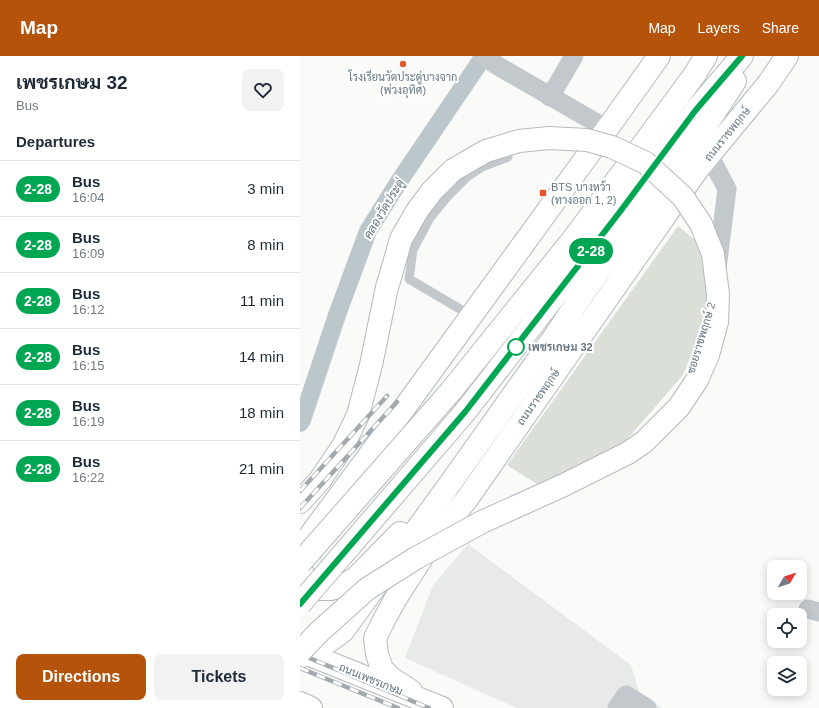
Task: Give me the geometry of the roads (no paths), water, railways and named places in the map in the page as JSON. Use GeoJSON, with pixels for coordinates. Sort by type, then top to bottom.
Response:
{"type":"FeatureCollection","features":[{"type":"Feature","properties":{"kind":"main road"},"geometry":{"type":"LineString","coordinates":[[452,481],[356,578],[344,585],[331,589],[319,589],[306,582],[301,569],[302,555],[306,542],[472,316],[659,56]]}},
{"type":"Feature","properties":{"kind":"main road"},"geometry":{"type":"LineString","coordinates":[[300,564],[451,391],[574,238],[696,74],[706,56]]}},
{"type":"Feature","properties":{"kind":"main road"},"geometry":{"type":"LineString","coordinates":[[300,604],[465,412],[619,213],[695,111],[742,56]]}},
{"type":"Feature","properties":{"kind":"main road"},"geometry":{"type":"LineString","coordinates":[[302,653],[326,644],[343,631],[452,481],[602,266],[720,105],[750,56]]}},
{"type":"Feature","properties":{"kind":"main road","name":"ถนนราชพฤกษ์"},"geometry":{"type":"LineString","coordinates":[[433,704],[391,678],[382,669],[376,654],[375,638],[396,598],[432,542],[467,499],[703,163],[768,84],[788,56]]}},
{"type":"Feature","properties":{"kind":"main road"},"geometry":{"type":"LineString","coordinates":[[300,502],[320,480],[343,446],[358,415],[371,365],[387,287],[401,239],[417,211],[432,190],[453,170],[486,151],[520,141],[549,138],[587,140],[612,147],[646,163],[683,196],[701,224],[713,254],[718,294],[717,322],[708,355],[697,380],[679,407],[644,442],[628,453],[564,485],[482,522],[416,558],[368,589],[319,632],[302,653]]}},
{"type":"Feature","properties":{"kind":"main road"},"geometry":{"type":"LineString","coordinates":[[557,332],[703,163]]}},
{"type":"Feature","properties":{"kind":"main road","name":"ถนนเพชรเกษม"},"geometry":{"type":"LineString","coordinates":[[302,653],[433,704]]}},
{"type":"Feature","properties":{"kind":"main road"},"geometry":{"type":"LineString","coordinates":[[300,697],[321,708]]}},
{"type":"Feature","properties":{"kind":"main road"},"geometry":{"type":"LineString","coordinates":[[300,703],[311,708]]}},
{"type":"Feature","properties":{"kind":"street"},"geometry":{"type":"LineString","coordinates":[[550,96],[574,56]]}},
{"type":"Feature","properties":{"kind":"street"},"geometry":{"type":"LineString","coordinates":[[490,61],[607,130]]}},
{"type":"Feature","properties":{"kind":"street","name":"ซอยราชพฤกษ์ 2"},"geometry":{"type":"LineString","coordinates":[[540,503],[625,449],[687,384],[712,305],[727,189],[703,163]]}},
{"type":"Feature","properties":{"kind":"street"},"geometry":{"type":"LineString","coordinates":[[625,697],[647,708]]}},
{"type":"Feature","properties":{"kind":"lane"},"geometry":{"type":"LineString","coordinates":[[472,316],[409,279],[413,250],[430,218],[448,196],[467,177],[482,167],[508,157]]}},
{"type":"Feature","properties":{"kind":"waterway","name":"คลองวัดประดู่"},"geometry":{"type":"LineString","coordinates":[[300,423],[368,231],[400,180],[484,56]]}},
{"type":"Feature","properties":{"kind":"railway"},"geometry":{"type":"LineString","coordinates":[[300,491],[387,396]]}},
{"type":"Feature","properties":{"kind":"railway"},"geometry":{"type":"LineString","coordinates":[[300,508],[397,402]]}},
{"type":"Feature","properties":{"kind":"railway"},"geometry":{"type":"LineString","coordinates":[[300,654],[429,708]]}},
{"type":"Feature","properties":{"kind":"railway"},"geometry":{"type":"LineString","coordinates":[[300,668],[398,708]]}},
{"type":"Feature","properties":{"kind":"place","name":"โรงเรียนวัดประดู่บางจาก (พ่วงอุทิศ)"},"geometry":{"type":"Point","coordinates":[403,64]}},
{"type":"Feature","properties":{"kind":"place","name":"BTS บางหว้า (ทางออก 1, 2)"},"geometry":{"type":"Point","coordinates":[543,193]}},
{"type":"Feature","properties":{"kind":"place","name":"เพชรเกษม 32"},"geometry":{"type":"Point","coordinates":[516,347]}}]}
